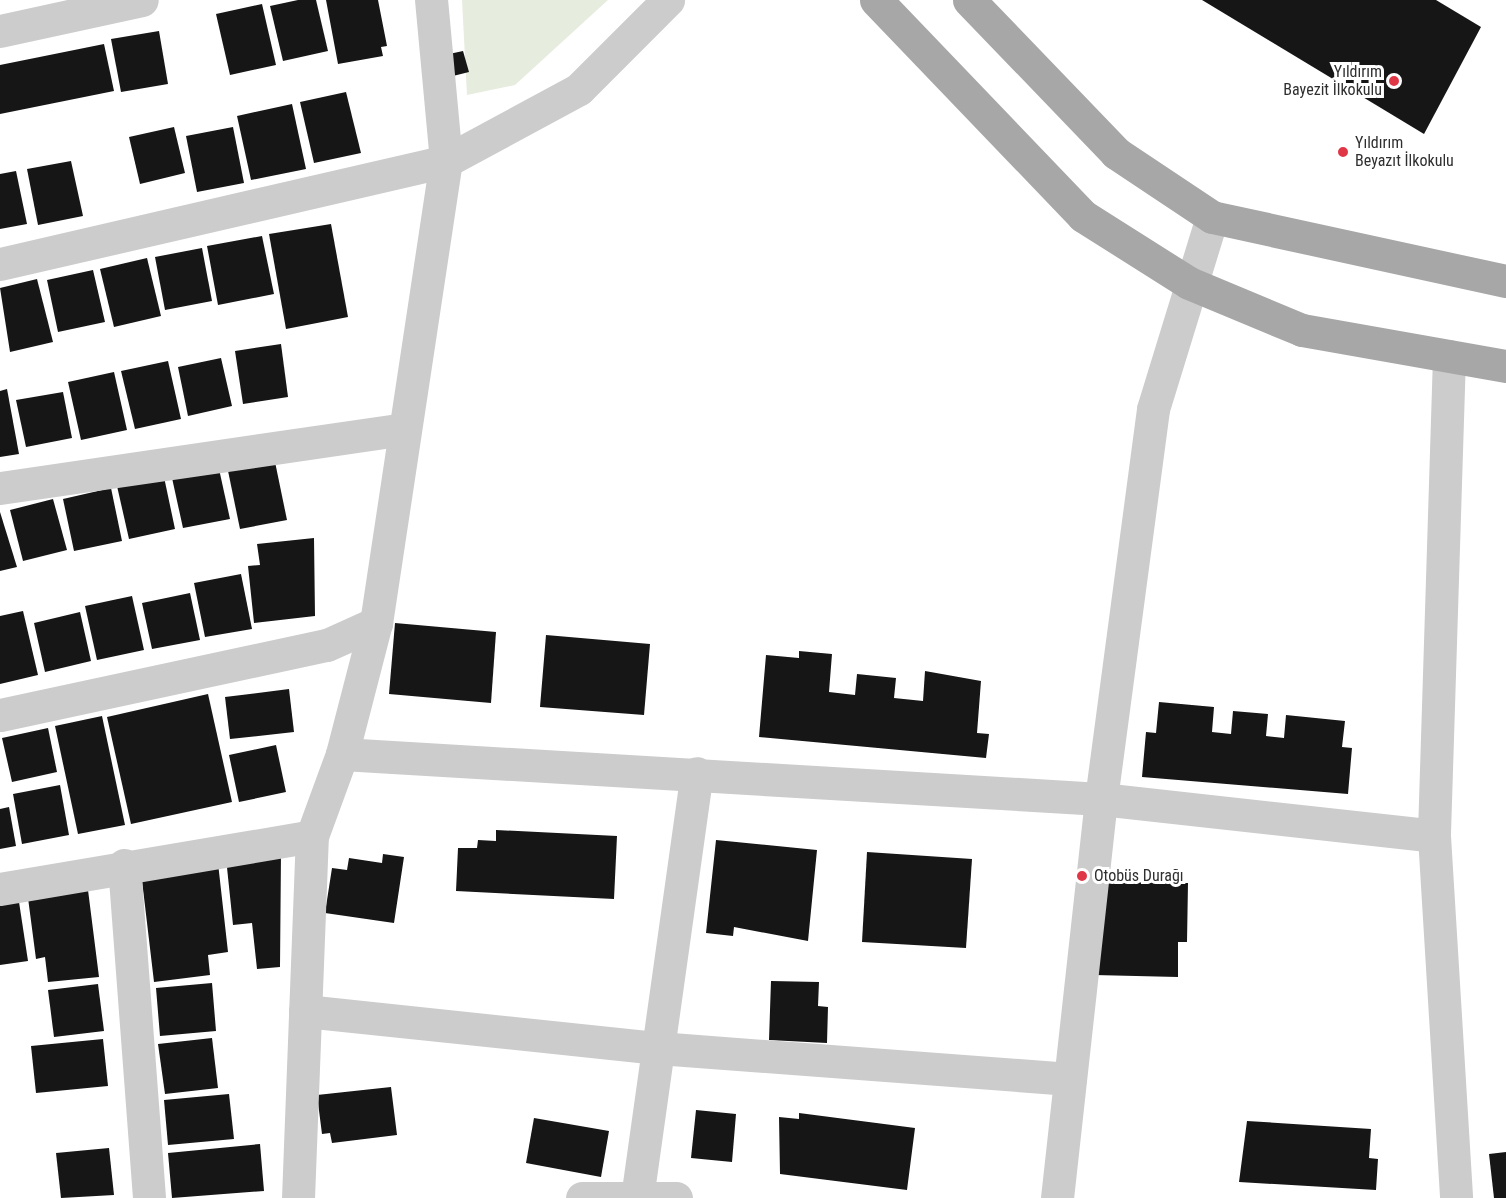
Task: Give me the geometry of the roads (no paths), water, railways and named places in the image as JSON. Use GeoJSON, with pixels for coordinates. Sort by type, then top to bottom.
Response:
{"type":"FeatureCollection","features":[{"type":"Feature","properties":{"kind":"main road"},"geometry":{"type":"LineString","coordinates":[[876,0],[1083,216],[1189,283],[1302,330],[1506,366]]}},
{"type":"Feature","properties":{"kind":"main road"},"geometry":{"type":"LineString","coordinates":[[969,0],[1116,153],[1212,217],[1506,281]]}},
{"type":"Feature","properties":{"kind":"street"},"geometry":{"type":"LineString","coordinates":[[0,31],[142,0]]}},
{"type":"Feature","properties":{"kind":"street"},"geometry":{"type":"LineString","coordinates":[[298,1198],[312,836],[342,754],[376,623],[446,161],[431,0]]}},
{"type":"Feature","properties":{"kind":"street"},"geometry":{"type":"LineString","coordinates":[[0,264],[446,161],[579,89],[668,0]]}},
{"type":"Feature","properties":{"kind":"street"},"geometry":{"type":"LineString","coordinates":[[1057,1198],[1101,799],[1153,409],[1189,283],[1212,217]]}},
{"type":"Feature","properties":{"kind":"street"},"geometry":{"type":"LineString","coordinates":[[1449,356],[1434,836],[1456,1198]]}},
{"type":"Feature","properties":{"kind":"street"},"geometry":{"type":"LineString","coordinates":[[0,488],[405,429]]}},
{"type":"Feature","properties":{"kind":"street"},"geometry":{"type":"LineString","coordinates":[[0,715],[327,645],[376,623]]}},
{"type":"Feature","properties":{"kind":"street"},"geometry":{"type":"LineString","coordinates":[[342,754],[697,773],[1101,799],[1434,836]]}},
{"type":"Feature","properties":{"kind":"street"},"geometry":{"type":"LineString","coordinates":[[637,1198],[697,773]]}},
{"type":"Feature","properties":{"kind":"street"},"geometry":{"type":"LineString","coordinates":[[0,889],[124,865],[312,836]]}},
{"type":"Feature","properties":{"kind":"street"},"geometry":{"type":"LineString","coordinates":[[124,865],[148,1198]]}},
{"type":"Feature","properties":{"kind":"street"},"geometry":{"type":"LineString","coordinates":[[305,1011],[658,1048],[1070,1079]]}},
{"type":"Feature","properties":{"kind":"street"},"geometry":{"type":"LineString","coordinates":[[582,1198],[676,1198]]}},
{"type":"Feature","properties":{"kind":"place","name":"Yıldırım Bayezit İlkokulu"},"geometry":{"type":"Point","coordinates":[1394,81]}},
{"type":"Feature","properties":{"kind":"place","name":"Yıldırım Beyazıt İlkokulu"},"geometry":{"type":"Point","coordinates":[1343,152]}},
{"type":"Feature","properties":{"kind":"place","name":"Otobüs Durağı"},"geometry":{"type":"Point","coordinates":[1082,876]}}]}
